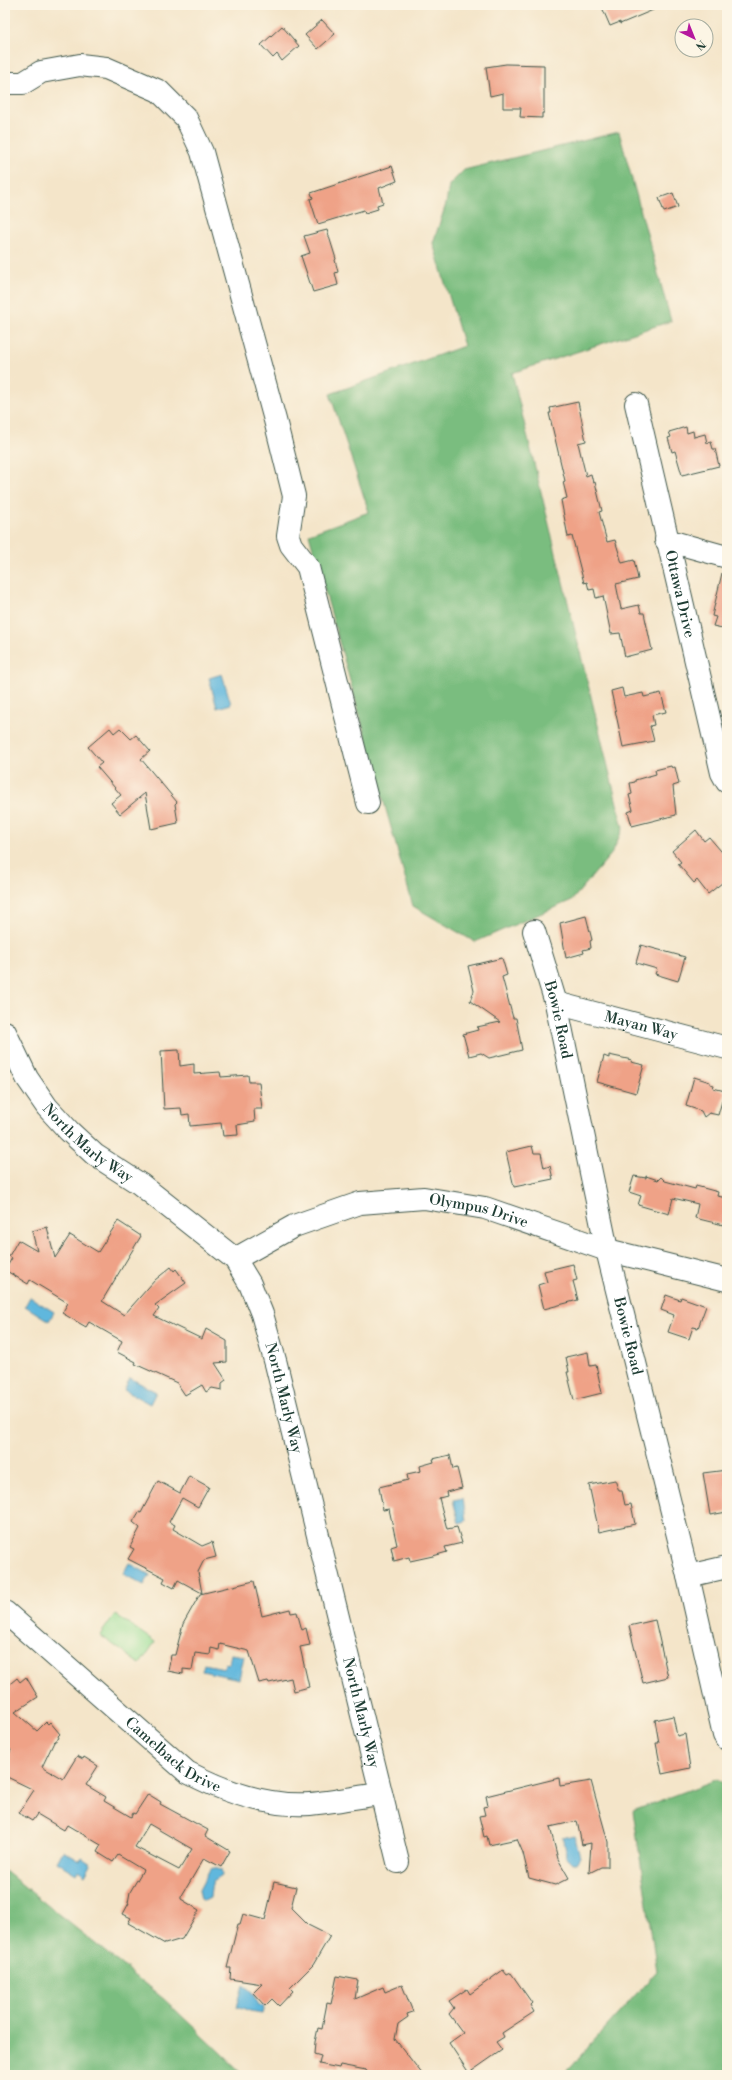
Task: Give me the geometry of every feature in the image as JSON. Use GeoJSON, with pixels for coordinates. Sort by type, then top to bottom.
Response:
{"type":"FeatureCollection","features":[{"type":"Feature","properties":{"kind":"street"},"geometry":{"type":"LineString","coordinates":[[5,83],[23,83],[42,72],[80,65],[106,68],[159,91],[186,118],[202,152],[273,412],[294,496],[288,536],[291,545],[308,567],[368,803]]}},
{"type":"Feature","properties":{"kind":"street","name":"Ottawa Drive"},"geometry":{"type":"LineString","coordinates":[[636,404],[666,540],[722,773],[727,782]]}},
{"type":"Feature","properties":{"kind":"street"},"geometry":{"type":"LineString","coordinates":[[666,540],[727,557]]}},
{"type":"Feature","properties":{"kind":"street","name":"Bowie Road"},"geometry":{"type":"LineString","coordinates":[[534,931],[556,1003],[607,1250],[688,1576],[724,1735],[727,1739]]}},
{"type":"Feature","properties":{"kind":"street","name":"Mayan Way"},"geometry":{"type":"LineString","coordinates":[[556,1003],[727,1048]]}},
{"type":"Feature","properties":{"kind":"street","name":"North Marly Way"},"geometry":{"type":"LineString","coordinates":[[5,1032],[27,1078],[47,1107],[69,1131],[95,1155],[140,1184],[235,1259],[250,1284],[276,1364],[380,1794],[398,1862]]}},
{"type":"Feature","properties":{"kind":"street","name":"Olympus Drive"},"geometry":{"type":"LineString","coordinates":[[235,1259],[294,1226],[360,1203],[424,1198],[485,1208],[607,1250],[727,1280]]}},
{"type":"Feature","properties":{"kind":"street"},"geometry":{"type":"LineString","coordinates":[[688,1576],[727,1567]]}},
{"type":"Feature","properties":{"kind":"street","name":"Camelback Drive"},"geometry":{"type":"LineString","coordinates":[[5,1612],[187,1772],[206,1782],[257,1800],[286,1804],[310,1804],[380,1794]]}},
{"type":"Feature","properties":{"kind":"green space"},"geometry":{"type":"Polygon","coordinates":[[[619,132],[671,321],[512,373],[623,828],[612,853],[572,900],[475,942],[413,906],[309,534],[369,512],[330,394],[464,346],[433,243],[446,204],[449,185],[464,170],[619,132]]]}},
{"type":"Feature","properties":{"kind":"green space"},"geometry":{"type":"Polygon","coordinates":[[[115,1614],[155,1642],[140,1664],[100,1635],[115,1614]]]}},
{"type":"Feature","properties":{"kind":"green space"},"geometry":{"type":"Polygon","coordinates":[[[718,1779],[727,1787],[727,2075],[563,2075],[657,1971],[633,1811],[718,1779]]]}},
{"type":"Feature","properties":{"kind":"green space"},"geometry":{"type":"Polygon","coordinates":[[[5,1871],[165,2000],[244,2075],[5,2075],[5,1871]]]}},
{"type":"Feature","properties":{"kind":"water"},"geometry":{"type":"Polygon","coordinates":[[[222,674],[231,704],[217,708],[209,678],[222,674]]]}},
{"type":"Feature","properties":{"kind":"water"},"geometry":{"type":"Polygon","coordinates":[[[30,1297],[54,1312],[49,1321],[25,1306],[30,1297]]]}},
{"type":"Feature","properties":{"kind":"water"},"geometry":{"type":"Polygon","coordinates":[[[130,1378],[156,1392],[150,1404],[124,1390],[130,1378]]]}},
{"type":"Feature","properties":{"kind":"water"},"geometry":{"type":"Polygon","coordinates":[[[463,1498],[466,1521],[459,1523],[453,1500],[463,1498]]]}},
{"type":"Feature","properties":{"kind":"water"},"geometry":{"type":"Polygon","coordinates":[[[129,1563],[150,1575],[144,1585],[123,1574],[129,1563]]]}},
{"type":"Feature","properties":{"kind":"water"},"geometry":{"type":"Polygon","coordinates":[[[231,1654],[244,1656],[239,1679],[202,1671],[204,1664],[224,1668],[225,1663],[229,1664],[231,1654]]]}},
{"type":"Feature","properties":{"kind":"water"},"geometry":{"type":"Polygon","coordinates":[[[574,1835],[580,1857],[576,1863],[572,1863],[566,1857],[567,1852],[562,1838],[574,1835]]]}},
{"type":"Feature","properties":{"kind":"water"},"geometry":{"type":"Polygon","coordinates":[[[63,1851],[80,1861],[82,1858],[91,1864],[85,1875],[78,1870],[76,1874],[57,1862],[63,1851]]]}},
{"type":"Feature","properties":{"kind":"water"},"geometry":{"type":"Polygon","coordinates":[[[214,1868],[221,1870],[222,1876],[213,1882],[210,1898],[204,1901],[201,1899],[199,1890],[210,1869],[214,1868]]]}},
{"type":"Feature","properties":{"kind":"water"},"geometry":{"type":"Polygon","coordinates":[[[243,1985],[251,1991],[259,2005],[264,2006],[262,2014],[250,2012],[237,2007],[243,1985]]]}},
{"type":"Feature","properties":{"kind":"building"},"geometry":{"type":"Polygon","coordinates":[[[601,5],[665,5],[620,24],[620,22],[610,26],[601,5]]]}},
{"type":"Feature","properties":{"kind":"building"},"geometry":{"type":"Polygon","coordinates":[[[322,20],[335,34],[318,49],[305,35],[322,20]]]}},
{"type":"Feature","properties":{"kind":"building"},"geometry":{"type":"Polygon","coordinates":[[[282,26],[299,46],[282,61],[277,54],[273,58],[261,45],[282,26]]]}},
{"type":"Feature","properties":{"kind":"building"},"geometry":{"type":"Polygon","coordinates":[[[506,64],[544,65],[544,113],[542,113],[542,118],[520,117],[521,108],[503,108],[503,93],[490,96],[486,67],[506,64]]]}},
{"type":"Feature","properties":{"kind":"building"},"geometry":{"type":"Polygon","coordinates":[[[392,166],[397,181],[379,188],[383,203],[377,205],[378,209],[365,213],[364,210],[318,224],[310,199],[313,198],[311,193],[392,166]]]}},
{"type":"Feature","properties":{"kind":"building"},"geometry":{"type":"Polygon","coordinates":[[[673,193],[678,207],[664,212],[659,198],[673,193]]]}},
{"type":"Feature","properties":{"kind":"building"},"geometry":{"type":"Polygon","coordinates":[[[327,230],[336,259],[338,272],[335,273],[338,285],[313,292],[301,256],[310,253],[304,236],[327,230]]]}},
{"type":"Feature","properties":{"kind":"building"},"geometry":{"type":"Polygon","coordinates":[[[578,402],[586,441],[578,443],[586,476],[591,474],[593,483],[595,482],[602,511],[599,512],[607,542],[615,540],[622,563],[634,560],[638,579],[616,584],[621,609],[639,605],[641,613],[644,613],[652,650],[625,657],[620,633],[611,634],[603,596],[596,598],[594,589],[589,590],[587,582],[584,583],[572,536],[568,537],[561,500],[567,498],[563,482],[565,481],[549,413],[551,413],[550,408],[578,402]]]}},
{"type":"Feature","properties":{"kind":"building"},"geometry":{"type":"Polygon","coordinates":[[[686,427],[687,433],[693,431],[694,437],[705,434],[707,443],[711,442],[713,449],[715,449],[719,466],[682,475],[675,451],[672,452],[668,438],[671,437],[669,432],[686,427]]]}},
{"type":"Feature","properties":{"kind":"building"},"geometry":{"type":"Polygon","coordinates":[[[722,573],[727,573],[727,629],[713,626],[716,617],[712,616],[722,573]]]}},
{"type":"Feature","properties":{"kind":"building"},"geometry":{"type":"Polygon","coordinates":[[[622,688],[624,697],[643,693],[644,697],[661,693],[666,712],[652,715],[654,725],[650,726],[654,741],[623,747],[611,691],[622,688]]]}},
{"type":"Feature","properties":{"kind":"building"},"geometry":{"type":"Polygon","coordinates":[[[110,728],[114,733],[120,728],[131,739],[136,735],[150,751],[141,759],[177,802],[175,804],[178,823],[151,829],[145,793],[120,814],[111,803],[121,795],[97,767],[102,763],[88,747],[110,728]]]}},
{"type":"Feature","properties":{"kind":"building"},"geometry":{"type":"Polygon","coordinates":[[[671,766],[672,768],[675,767],[679,784],[673,786],[676,815],[632,826],[628,812],[633,810],[629,795],[632,794],[630,783],[656,774],[655,770],[671,766]]]}},
{"type":"Feature","properties":{"kind":"building"},"geometry":{"type":"Polygon","coordinates":[[[696,830],[704,841],[709,837],[727,858],[727,879],[708,894],[697,880],[694,883],[678,864],[681,862],[672,851],[696,830]]]}},
{"type":"Feature","properties":{"kind":"building"},"geometry":{"type":"Polygon","coordinates":[[[586,916],[592,940],[590,941],[591,948],[583,950],[584,953],[566,958],[560,923],[586,916]]]}},
{"type":"Feature","properties":{"kind":"building"},"geometry":{"type":"Polygon","coordinates":[[[641,945],[685,957],[678,981],[655,974],[657,969],[636,963],[641,945]]]}},
{"type":"Feature","properties":{"kind":"building"},"geometry":{"type":"Polygon","coordinates":[[[502,958],[507,975],[502,977],[513,1018],[516,1018],[522,1050],[489,1058],[481,1053],[469,1056],[463,1034],[478,1030],[477,1027],[500,1022],[470,1001],[474,991],[468,966],[502,958]]]}},
{"type":"Feature","properties":{"kind":"building"},"geometry":{"type":"Polygon","coordinates":[[[179,1050],[180,1066],[194,1064],[194,1074],[220,1072],[221,1077],[248,1075],[249,1082],[259,1082],[262,1109],[254,1109],[255,1122],[237,1125],[238,1135],[223,1136],[221,1123],[190,1126],[189,1114],[182,1115],[181,1108],[164,1109],[161,1051],[179,1050]]]}},
{"type":"Feature","properties":{"kind":"building"},"geometry":{"type":"Polygon","coordinates":[[[609,1055],[632,1060],[631,1062],[644,1065],[636,1093],[597,1082],[604,1056],[609,1058],[609,1055]]]}},
{"type":"Feature","properties":{"kind":"building"},"geometry":{"type":"Polygon","coordinates":[[[694,1077],[710,1082],[710,1084],[714,1085],[713,1088],[725,1091],[718,1115],[709,1113],[704,1117],[701,1111],[686,1106],[694,1077]]]}},
{"type":"Feature","properties":{"kind":"building"},"geometry":{"type":"Polygon","coordinates":[[[532,1146],[534,1153],[541,1153],[544,1168],[550,1166],[553,1179],[514,1187],[506,1152],[532,1146]]]}},
{"type":"Feature","properties":{"kind":"building"},"geometry":{"type":"Polygon","coordinates":[[[634,1176],[646,1178],[646,1176],[658,1180],[661,1177],[665,1181],[695,1189],[696,1186],[718,1192],[717,1196],[727,1198],[727,1226],[695,1218],[698,1204],[673,1198],[669,1214],[638,1205],[641,1196],[629,1192],[634,1176]]]}},
{"type":"Feature","properties":{"kind":"building"},"geometry":{"type":"Polygon","coordinates":[[[118,1221],[141,1236],[102,1301],[124,1315],[155,1280],[171,1267],[174,1271],[176,1269],[186,1283],[155,1305],[159,1309],[154,1316],[202,1339],[206,1329],[227,1341],[227,1362],[215,1363],[226,1380],[222,1383],[222,1390],[212,1388],[206,1392],[202,1385],[185,1395],[177,1383],[135,1364],[136,1362],[117,1352],[122,1341],[89,1322],[86,1327],[62,1313],[68,1303],[30,1280],[28,1284],[5,1270],[12,1258],[9,1256],[18,1240],[37,1251],[32,1231],[47,1227],[55,1258],[70,1235],[98,1252],[118,1221]]]}},
{"type":"Feature","properties":{"kind":"building"},"geometry":{"type":"Polygon","coordinates":[[[573,1264],[577,1280],[573,1281],[578,1300],[544,1309],[538,1285],[547,1282],[544,1271],[573,1264]]]}},
{"type":"Feature","properties":{"kind":"building"},"geometry":{"type":"Polygon","coordinates":[[[666,1295],[680,1300],[681,1297],[706,1306],[698,1328],[693,1327],[689,1339],[668,1332],[674,1315],[661,1310],[666,1295]]]}},
{"type":"Feature","properties":{"kind":"building"},"geometry":{"type":"Polygon","coordinates":[[[588,1352],[590,1366],[596,1365],[602,1393],[574,1400],[567,1372],[569,1372],[566,1357],[588,1352]]]}},
{"type":"Feature","properties":{"kind":"building"},"geometry":{"type":"Polygon","coordinates":[[[450,1455],[453,1469],[457,1468],[462,1488],[446,1492],[447,1496],[439,1498],[447,1529],[457,1527],[462,1543],[445,1547],[447,1552],[433,1556],[410,1561],[409,1557],[394,1561],[391,1547],[397,1545],[389,1509],[383,1510],[379,1487],[408,1480],[407,1474],[421,1471],[420,1466],[434,1462],[433,1459],[450,1455]]]}},
{"type":"Feature","properties":{"kind":"building"},"geometry":{"type":"Polygon","coordinates":[[[727,1470],[727,1512],[710,1515],[703,1473],[727,1470]]]}},
{"type":"Feature","properties":{"kind":"building"},"geometry":{"type":"Polygon","coordinates":[[[189,1476],[209,1487],[198,1507],[182,1498],[169,1522],[175,1525],[173,1529],[202,1546],[212,1542],[216,1557],[204,1560],[198,1572],[202,1593],[178,1580],[174,1588],[163,1582],[165,1578],[128,1559],[134,1549],[130,1547],[140,1528],[133,1522],[139,1512],[141,1513],[158,1481],[180,1493],[189,1476]]]}},
{"type":"Feature","properties":{"kind":"building"},"geometry":{"type":"Polygon","coordinates":[[[615,1480],[619,1491],[622,1491],[625,1505],[631,1504],[635,1524],[599,1532],[589,1485],[615,1480]]]}},
{"type":"Feature","properties":{"kind":"building"},"geometry":{"type":"Polygon","coordinates":[[[254,1581],[262,1616],[290,1609],[291,1613],[297,1612],[302,1630],[306,1628],[310,1645],[300,1647],[309,1687],[294,1691],[291,1678],[269,1683],[268,1681],[259,1683],[249,1651],[220,1644],[219,1650],[211,1648],[210,1655],[195,1653],[192,1670],[183,1669],[183,1674],[168,1671],[171,1655],[175,1655],[183,1624],[200,1594],[254,1581]]]}},
{"type":"Feature","properties":{"kind":"building"},"geometry":{"type":"Polygon","coordinates":[[[655,1620],[668,1677],[643,1683],[629,1626],[655,1620]]]}},
{"type":"Feature","properties":{"kind":"building"},"geometry":{"type":"Polygon","coordinates":[[[26,1677],[38,1697],[15,1712],[37,1731],[46,1722],[48,1724],[50,1722],[60,1734],[58,1736],[59,1738],[54,1742],[42,1767],[63,1779],[77,1756],[83,1759],[84,1757],[98,1766],[86,1785],[106,1797],[104,1801],[131,1817],[133,1813],[135,1814],[148,1794],[161,1802],[160,1804],[208,1830],[205,1836],[230,1851],[221,1867],[204,1858],[181,1897],[181,1899],[199,1910],[182,1939],[165,1944],[128,1923],[131,1918],[123,1914],[129,1903],[130,1892],[143,1870],[118,1855],[113,1862],[97,1852],[101,1845],[67,1825],[64,1830],[37,1814],[32,1821],[19,1813],[34,1790],[5,1776],[5,1762],[11,1750],[5,1745],[5,1688],[17,1678],[20,1682],[26,1677]],[[149,1824],[135,1847],[179,1870],[192,1849],[149,1824]]]}},
{"type":"Feature","properties":{"kind":"building"},"geometry":{"type":"Polygon","coordinates":[[[673,1716],[677,1736],[685,1734],[690,1768],[662,1774],[656,1743],[659,1743],[655,1720],[673,1716]]]}},
{"type":"Feature","properties":{"kind":"building"},"geometry":{"type":"Polygon","coordinates":[[[559,1778],[560,1786],[591,1781],[608,1842],[608,1867],[601,1867],[589,1873],[591,1843],[582,1845],[577,1821],[550,1827],[558,1859],[569,1878],[555,1885],[529,1878],[523,1853],[517,1839],[489,1845],[487,1836],[484,1837],[479,1816],[485,1815],[483,1807],[488,1806],[486,1796],[559,1778]]]}},
{"type":"Feature","properties":{"kind":"building"},"geometry":{"type":"Polygon","coordinates":[[[274,1882],[296,1887],[291,1908],[308,1925],[330,1936],[313,1965],[290,1988],[293,1991],[279,2006],[272,1999],[265,2006],[253,1993],[262,1984],[230,1979],[231,1968],[227,1968],[238,1924],[240,1924],[243,1914],[265,1920],[274,1882]]]}},
{"type":"Feature","properties":{"kind":"building"},"geometry":{"type":"Polygon","coordinates":[[[503,1970],[507,1975],[511,1973],[532,2003],[530,2005],[534,2012],[502,2033],[504,2037],[496,2042],[502,2050],[469,2073],[449,2043],[463,2033],[449,2014],[454,2008],[449,2001],[467,1989],[470,1994],[503,1970]]]}},
{"type":"Feature","properties":{"kind":"building"},"geometry":{"type":"Polygon","coordinates":[[[337,1976],[358,1980],[355,1999],[383,1987],[385,1992],[402,1985],[413,2012],[407,2014],[408,2017],[398,2024],[395,2039],[423,2075],[369,2075],[366,2070],[340,2065],[339,2068],[319,2064],[321,2056],[314,2054],[315,2042],[318,2028],[322,2029],[327,2003],[331,2004],[337,1976]]]}}]}
